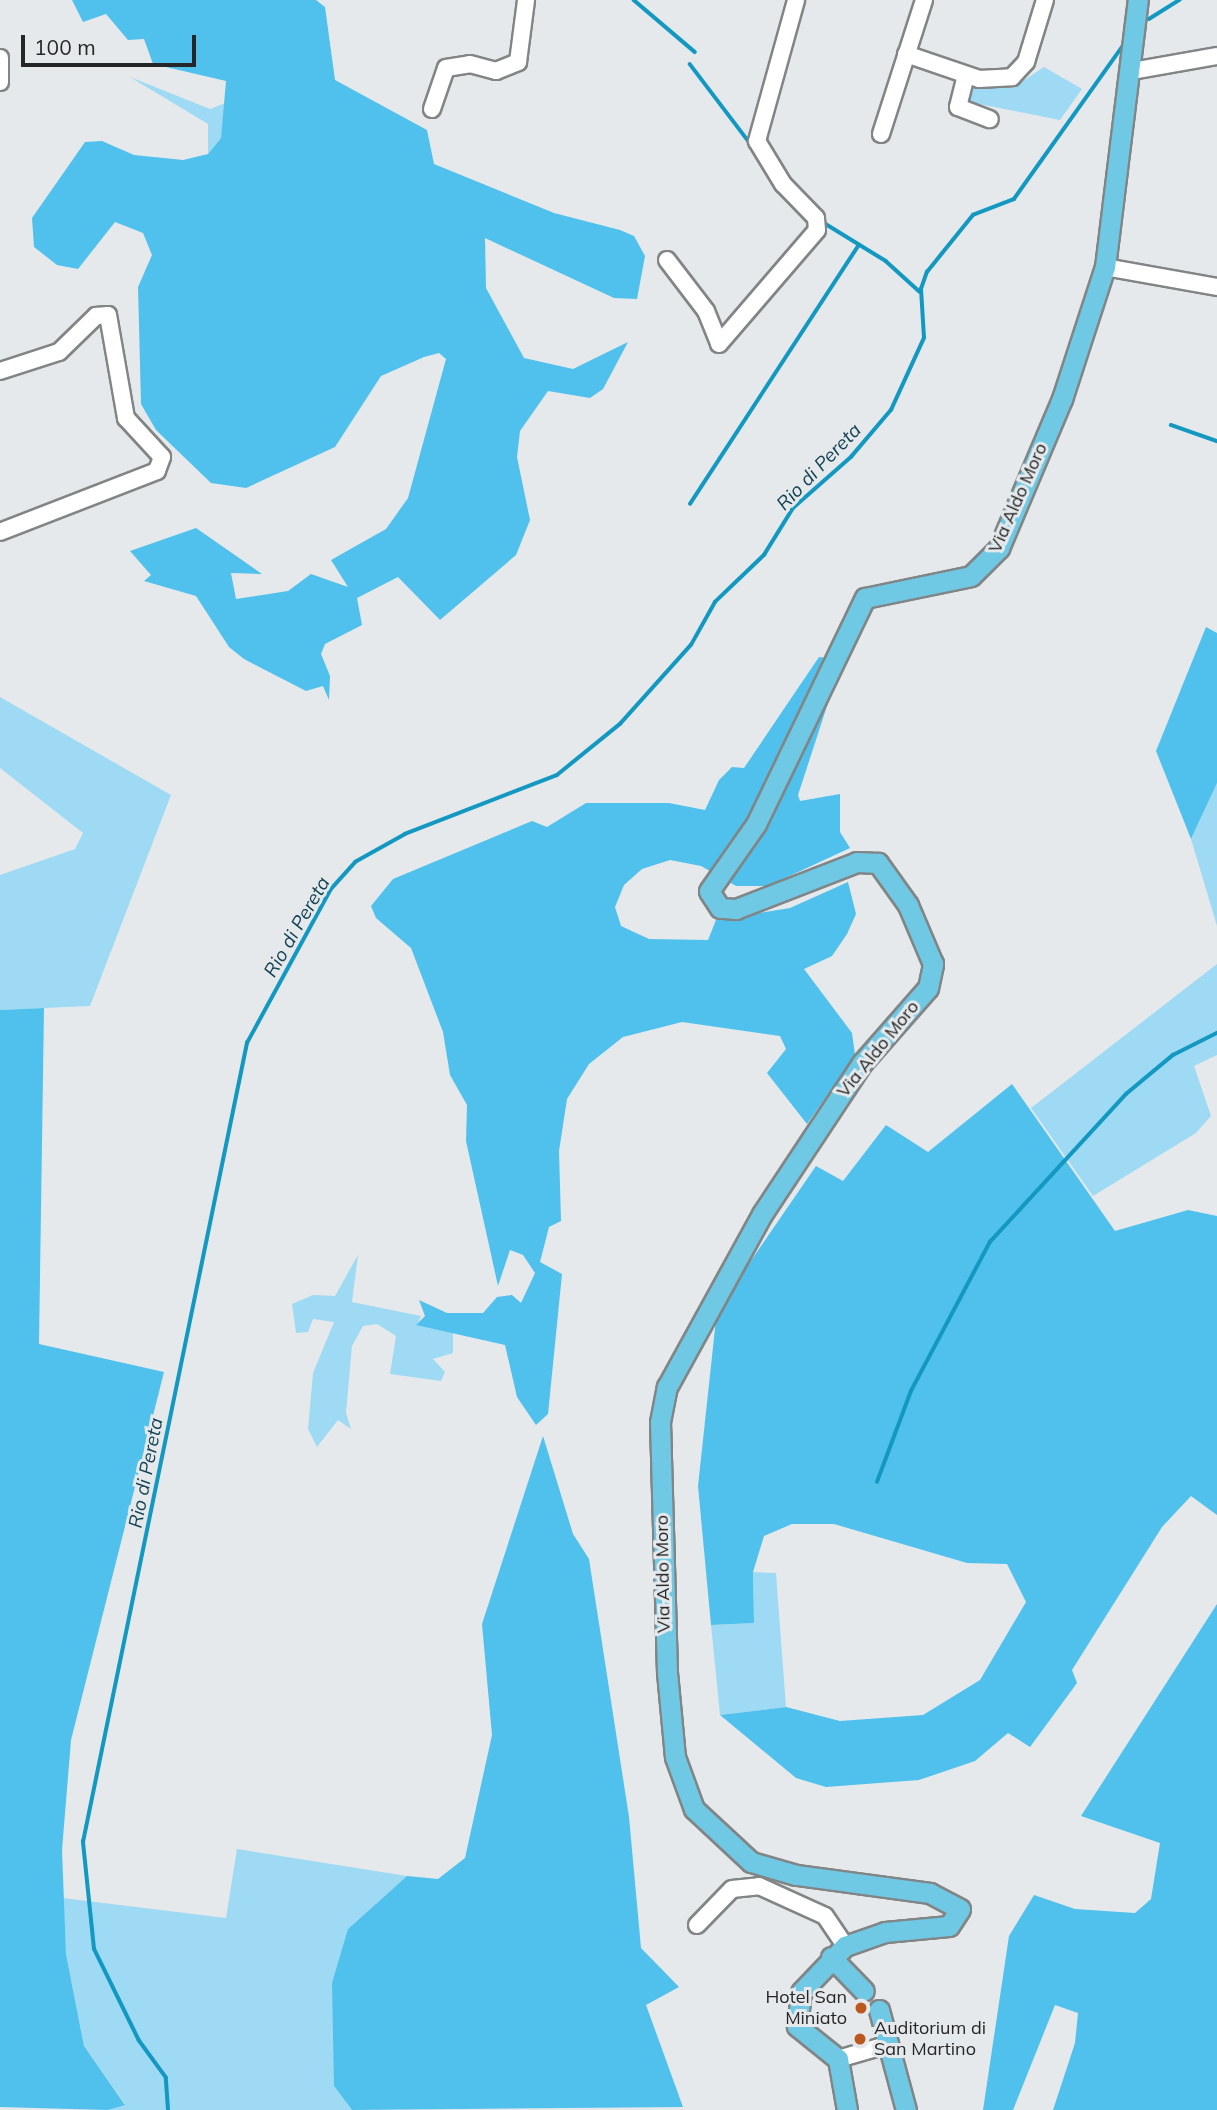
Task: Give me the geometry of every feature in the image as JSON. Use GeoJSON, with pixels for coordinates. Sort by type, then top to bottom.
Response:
{"type":"FeatureCollection","features":[{"type":"Feature","properties":{"kind":"main road","name":"Via Aldo Moro"},"geometry":{"type":"LineString","coordinates":[[838,1951],[885,1932],[949,1926],[960,1909],[930,1893],[796,1875],[751,1862],[694,1809],[675,1757],[667,1672],[660,1422],[667,1387],[762,1214],[862,1063],[928,988],[933,964],[908,905],[877,863],[857,862],[736,909],[714,905],[709,891],[756,824],[865,598],[964,579],[995,555],[1062,399],[1105,267],[1132,71],[1138,0]]}},
{"type":"Feature","properties":{"kind":"main road"},"geometry":{"type":"LineString","coordinates":[[847,2110],[838,2059],[824,2042],[801,2032],[795,2017],[801,1992],[838,1951],[864,1991]]}},
{"type":"Feature","properties":{"kind":"main road"},"geometry":{"type":"LineString","coordinates":[[879,2011],[906,2110]]}},
{"type":"Feature","properties":{"kind":"street"},"geometry":{"type":"LineString","coordinates":[[432,109],[446,68],[470,64],[496,71],[518,62],[526,0]]}},
{"type":"Feature","properties":{"kind":"street"},"geometry":{"type":"LineString","coordinates":[[667,260],[706,311],[719,344],[817,230],[816,218],[783,184],[757,141],[796,0]]}},
{"type":"Feature","properties":{"kind":"street"},"geometry":{"type":"LineString","coordinates":[[881,134],[924,0]]}},
{"type":"Feature","properties":{"kind":"street"},"geometry":{"type":"LineString","coordinates":[[906,54],[995,82],[1022,69],[1045,0]]}},
{"type":"Feature","properties":{"kind":"street"},"geometry":{"type":"LineString","coordinates":[[1132,71],[1217,56]]}},
{"type":"Feature","properties":{"kind":"street"},"geometry":{"type":"LineString","coordinates":[[0,58],[0,82]]}},
{"type":"Feature","properties":{"kind":"street"},"geometry":{"type":"LineString","coordinates":[[967,75],[958,107],[990,119]]}},
{"type":"Feature","properties":{"kind":"street"},"geometry":{"type":"LineString","coordinates":[[1105,267],[1217,287]]}},
{"type":"Feature","properties":{"kind":"street"},"geometry":{"type":"LineString","coordinates":[[0,371],[59,352],[96,316],[108,315],[126,418],[162,457],[157,471],[0,532]]}},
{"type":"Feature","properties":{"kind":"street"},"geometry":{"type":"LineString","coordinates":[[697,1925],[732,1889],[752,1885],[825,1916],[838,1951]]}},
{"type":"Feature","properties":{"kind":"street"},"geometry":{"type":"LineString","coordinates":[[838,2059],[890,2044]]}},
{"type":"Feature","properties":{"kind":"shaded area"},"geometry":{"type":"Polygon","coordinates":[[[72,0],[316,0],[325,7],[335,80],[427,130],[434,164],[554,213],[634,236],[645,256],[637,299],[614,298],[485,238],[486,288],[524,358],[573,369],[628,342],[603,389],[590,398],[548,391],[520,431],[517,457],[530,520],[516,555],[440,620],[398,577],[357,598],[362,625],[325,644],[321,654],[330,676],[329,700],[323,686],[306,691],[244,659],[229,647],[196,596],[144,581],[151,575],[130,551],[196,528],[262,574],[231,573],[236,599],[288,591],[311,574],[348,587],[331,560],[386,529],[408,498],[446,359],[439,353],[381,376],[335,447],[246,488],[211,483],[156,430],[141,404],[138,287],[152,255],[143,233],[115,222],[78,269],[57,265],[34,247],[32,218],[85,142],[102,141],[134,155],[183,160],[208,154],[221,138],[226,81],[153,64],[144,39],[128,40],[106,14],[83,22],[72,0]]]}},
{"type":"Feature","properties":{"kind":"shaded area"},"geometry":{"type":"Polygon","coordinates":[[[1044,67],[1082,89],[1060,120],[969,102],[974,86],[1012,88],[1044,67]]]}},
{"type":"Feature","properties":{"kind":"shaded area"},"geometry":{"type":"Polygon","coordinates":[[[130,77],[210,109],[228,102],[221,138],[208,154],[208,124],[130,77]]]}},
{"type":"Feature","properties":{"kind":"shaded area"},"geometry":{"type":"Polygon","coordinates":[[[1206,627],[1217,633],[1217,783],[1191,839],[1156,751],[1206,627]]]}},
{"type":"Feature","properties":{"kind":"shaded area"},"geometry":{"type":"Polygon","coordinates":[[[819,657],[842,660],[798,795],[800,801],[840,794],[840,832],[850,848],[768,886],[736,886],[701,866],[670,860],[642,869],[624,885],[615,907],[621,926],[649,939],[708,940],[716,920],[790,908],[848,882],[856,914],[847,934],[832,956],[804,969],[852,1033],[855,1055],[807,1124],[767,1073],[786,1049],[780,1036],[682,1022],[623,1037],[589,1064],[567,1099],[559,1151],[561,1221],[549,1227],[540,1262],[562,1274],[548,1414],[536,1425],[517,1397],[505,1345],[416,1325],[425,1316],[419,1300],[447,1313],[483,1313],[497,1297],[512,1295],[521,1303],[535,1273],[523,1255],[510,1250],[498,1286],[466,1141],[467,1105],[450,1075],[443,1032],[411,948],[376,918],[371,906],[393,879],[532,821],[547,827],[586,803],[669,803],[705,810],[719,780],[732,767],[744,768],[819,657]]]}},
{"type":"Feature","properties":{"kind":"shaded area"},"geometry":{"type":"Polygon","coordinates":[[[0,697],[171,795],[90,1006],[0,1010],[0,875],[75,849],[83,833],[0,768],[0,697]]]}},
{"type":"Feature","properties":{"kind":"shaded area"},"geometry":{"type":"Polygon","coordinates":[[[1217,783],[1217,926],[1191,839],[1217,783]]]}},
{"type":"Feature","properties":{"kind":"shaded area"},"geometry":{"type":"Polygon","coordinates":[[[1217,964],[1217,1055],[1194,1066],[1211,1116],[1196,1133],[1093,1196],[1031,1108],[1217,964]]]}},
{"type":"Feature","properties":{"kind":"shaded area"},"geometry":{"type":"Polygon","coordinates":[[[44,1008],[39,1344],[164,1372],[71,1740],[62,1850],[66,1954],[84,2046],[125,2105],[108,2110],[0,2107],[0,1010],[44,1008]]]}},
{"type":"Feature","properties":{"kind":"shaded area"},"geometry":{"type":"Polygon","coordinates":[[[1012,1084],[1115,1231],[1188,1210],[1217,1216],[1217,1515],[1191,1496],[1162,1527],[1072,1670],[1077,1683],[1030,1747],[1008,1733],[975,1761],[919,1780],[826,1787],[796,1778],[720,1715],[786,1707],[840,1721],[923,1715],[980,1680],[1026,1602],[1007,1564],[967,1563],[834,1524],[792,1524],[764,1536],[753,1572],[754,1623],[711,1625],[698,1486],[717,1310],[816,1166],[843,1181],[886,1125],[928,1152],[1012,1084]]]}},
{"type":"Feature","properties":{"kind":"shaded area"},"geometry":{"type":"Polygon","coordinates":[[[358,1255],[352,1302],[421,1316],[417,1325],[453,1333],[453,1353],[433,1359],[445,1372],[441,1381],[390,1374],[396,1336],[377,1324],[363,1326],[352,1346],[346,1413],[351,1429],[338,1420],[317,1447],[308,1429],[313,1373],[334,1322],[313,1319],[308,1332],[296,1333],[292,1304],[313,1295],[335,1296],[358,1255]]]}},
{"type":"Feature","properties":{"kind":"shaded area"},"geometry":{"type":"Polygon","coordinates":[[[543,1436],[573,1534],[589,1559],[629,1817],[641,1948],[679,1987],[646,2005],[683,2107],[352,2110],[334,2086],[332,1983],[348,1929],[407,1876],[438,1879],[465,1858],[492,1735],[482,1624],[543,1436]]]}},
{"type":"Feature","properties":{"kind":"shaded area"},"geometry":{"type":"Polygon","coordinates":[[[753,1572],[776,1573],[786,1707],[720,1715],[711,1625],[754,1623],[753,1572]]]}},
{"type":"Feature","properties":{"kind":"shaded area"},"geometry":{"type":"Polygon","coordinates":[[[1217,1604],[1217,2110],[1053,2110],[1075,2043],[1078,2013],[1055,2005],[1013,2110],[983,2110],[1009,1936],[1034,1895],[1075,1909],[1135,1913],[1151,1899],[1160,1843],[1081,1816],[1217,1604]]]}},
{"type":"Feature","properties":{"kind":"shaded area"},"geometry":{"type":"Polygon","coordinates":[[[237,1849],[407,1876],[348,1929],[334,2086],[352,2110],[108,2110],[125,2104],[84,2046],[66,1954],[63,1898],[226,1918],[237,1849]]]}},
{"type":"Feature","properties":{"kind":"waterway"},"geometry":{"type":"LineString","coordinates":[[634,0],[695,52]]}},
{"type":"Feature","properties":{"kind":"waterway","name":"Rio di Pereta"},"geometry":{"type":"LineString","coordinates":[[1149,19],[1179,0]]}},
{"type":"Feature","properties":{"kind":"waterway","name":"Rio di Pereta"},"geometry":{"type":"LineString","coordinates":[[168,2110],[166,2078],[139,2041],[94,1949],[83,1842],[247,1043],[331,889],[355,862],[405,834],[557,775],[620,724],[691,645],[715,602],[764,555],[793,508],[851,457],[891,410],[924,338],[921,289],[927,272],[973,215],[1014,199],[1124,44]]}},
{"type":"Feature","properties":{"kind":"waterway"},"geometry":{"type":"LineString","coordinates":[[690,64],[750,143]]}},
{"type":"Feature","properties":{"kind":"waterway"},"geometry":{"type":"LineString","coordinates":[[759,159],[777,188]]}},
{"type":"Feature","properties":{"kind":"waterway"},"geometry":{"type":"LineString","coordinates":[[787,199],[799,211]]}},
{"type":"Feature","properties":{"kind":"waterway"},"geometry":{"type":"LineString","coordinates":[[821,221],[886,261],[919,291]]}},
{"type":"Feature","properties":{"kind":"waterway"},"geometry":{"type":"LineString","coordinates":[[690,504],[859,245]]}},
{"type":"Feature","properties":{"kind":"waterway"},"geometry":{"type":"LineString","coordinates":[[1171,425],[1217,441]]}},
{"type":"Feature","properties":{"kind":"waterway"},"geometry":{"type":"LineString","coordinates":[[877,1482],[911,1391],[990,1242],[1126,1094],[1173,1055],[1217,1033]]}},
{"type":"Feature","properties":{"kind":"place","name":"Hotel San Miniato"},"geometry":{"type":"Point","coordinates":[861,2008]}},
{"type":"Feature","properties":{"kind":"place","name":"Auditorium di San Martino"},"geometry":{"type":"Point","coordinates":[860,2039]}}]}
